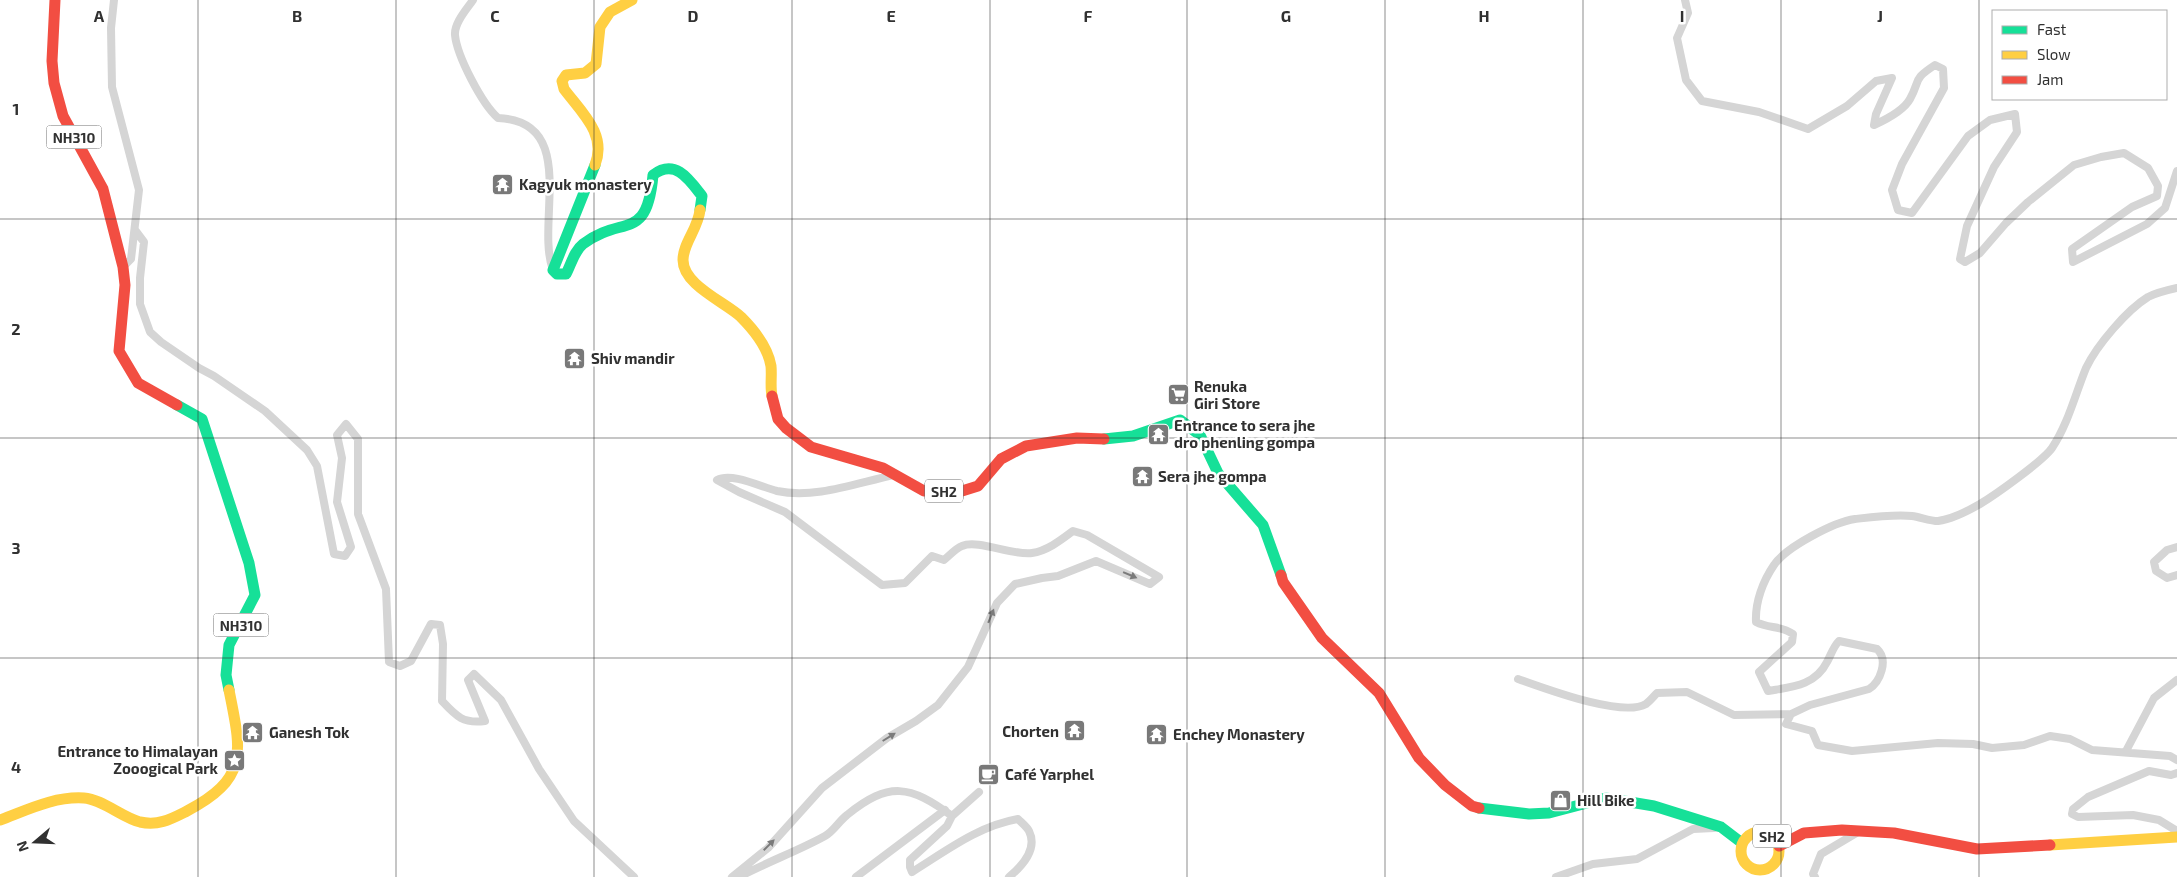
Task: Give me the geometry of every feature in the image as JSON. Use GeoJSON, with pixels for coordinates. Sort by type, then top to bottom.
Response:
{"type":"FeatureCollection","features":[{"type":"Feature","properties":{"kind":"main road","name":"NH310"},"geometry":{"type":"LineString","coordinates":[[0,820],[56,800],[86,798],[140,822],[163,822],[210,799],[230,778],[236,764],[238,750],[236,727],[226,675],[229,645],[255,595],[249,563],[202,419],[138,383],[119,351],[125,285],[123,267],[103,189],[63,116],[56,91],[52,61],[55,0]]}},
{"type":"Feature","properties":{"kind":"main road"},"geometry":{"type":"LineString","coordinates":[[553,270],[599,154],[596,131],[564,89],[562,81],[566,75],[585,73],[596,64],[600,27],[610,12],[632,0]]}},
{"type":"Feature","properties":{"kind":"main road","name":"SH2"},"geometry":{"type":"LineString","coordinates":[[553,270],[557,274],[566,274],[582,244],[606,232],[630,226],[642,217],[653,193],[653,174],[659,169],[668,167],[686,175],[702,196],[700,222],[685,248],[683,260],[685,272],[704,290],[741,317],[764,345],[771,366],[770,387],[778,419],[786,428],[811,447],[883,468],[924,491],[962,490],[978,486],[1002,459],[1026,446],[1077,438],[1110,440],[1133,436],[1180,420],[1200,435],[1218,473],[1264,525],[1284,582],[1322,638],[1379,693],[1418,758],[1445,785],[1472,806],[1494,811],[1529,814],[1549,812],[1606,798],[1654,806],[1721,827],[1742,843]]}},
{"type":"Feature","properties":{"kind":"main road"},"geometry":{"type":"LineString","coordinates":[[1779,846],[1804,833],[1860,831],[1894,833],[1977,849],[2177,837]]}},
{"type":"Feature","properties":{"kind":"main road","name":"SH2"},"geometry":{"type":"LineString","coordinates":[[1754,833],[1770,834],[1779,846],[1778,857],[1773,865],[1754,873],[1742,859],[1742,843],[1754,833]]}},
{"type":"Feature","properties":{"kind":"street"},"geometry":{"type":"LineString","coordinates":[[114,0],[111,28],[112,87],[139,190],[131,259],[123,267]]}},
{"type":"Feature","properties":{"kind":"street"},"geometry":{"type":"LineString","coordinates":[[473,0],[459,21],[455,33],[471,78],[490,110],[498,118],[512,119],[529,126],[540,138],[548,160],[550,198],[549,259],[553,270]]}},
{"type":"Feature","properties":{"kind":"street"},"geometry":{"type":"LineString","coordinates":[[1685,0],[1688,13],[1678,38],[1686,80],[1702,101],[1759,112],[1808,129],[1847,106],[1876,80],[1892,78],[1876,114],[1874,125],[1886,119],[1909,101],[1919,75],[1935,65],[1943,69],[1944,88],[1902,164],[1892,190],[1898,210],[1912,213],[1968,136],[1990,120],[2015,114],[2018,132],[1994,167],[1967,226],[1960,258],[1965,262],[1980,253],[2006,223],[2028,202],[2074,165],[2124,153],[2148,168],[2158,186],[2156,196],[2132,207],[2072,249],[2073,262],[2147,224],[2165,208],[2177,172]]}},
{"type":"Feature","properties":{"kind":"street"},"geometry":{"type":"LineString","coordinates":[[135,230],[144,242],[140,278],[140,304],[150,332],[161,342],[265,411],[307,450],[317,466],[334,554],[345,556],[351,547],[337,502],[342,458],[336,435],[346,424],[358,439],[358,514],[386,589],[389,662],[400,666],[411,661],[431,624],[440,625],[443,644],[442,701],[456,716],[471,723],[485,721],[468,680],[474,674],[502,700],[539,769],[574,821],[634,877]]}},
{"type":"Feature","properties":{"kind":"street"},"geometry":{"type":"LineString","coordinates":[[1518,679],[1578,700],[1630,708],[1646,704],[1657,693],[1687,692],[1734,715],[1791,714],[1810,705],[1869,689],[1877,684],[1883,664],[1881,652],[1877,649],[1839,642],[1835,645],[1826,664],[1816,677],[1801,685],[1768,691],[1759,672],[1792,642],[1793,634],[1784,628],[1764,626],[1756,622],[1755,608],[1774,563],[1798,543],[1828,528],[1853,519],[1911,515],[1937,521],[1960,514],[1982,503],[2034,465],[2051,450],[2064,427],[2087,367],[2100,346],[2130,311],[2149,297],[2177,288]]}},
{"type":"Feature","properties":{"kind":"street"},"geometry":{"type":"LineString","coordinates":[[732,877],[768,848],[822,788],[887,738],[938,705],[968,667],[997,604],[1014,584],[1058,576],[1096,561],[1150,584],[1159,577],[1087,535],[1073,531],[1056,543],[1032,553],[1006,551],[979,545],[963,545],[944,560],[932,556],[905,582],[882,585],[785,512],[739,492],[718,480],[723,477],[732,478],[777,491],[808,494],[894,475]]}},
{"type":"Feature","properties":{"kind":"street"},"geometry":{"type":"LineString","coordinates":[[2177,547],[2167,550],[2154,562],[2156,571],[2167,578],[2177,575]]}},
{"type":"Feature","properties":{"kind":"street"},"geometry":{"type":"LineString","coordinates":[[2126,751],[2154,698],[2177,680]]}},
{"type":"Feature","properties":{"kind":"street"},"geometry":{"type":"LineString","coordinates":[[1791,714],[1786,724],[1812,731],[1818,745],[1852,751],[1938,743],[1973,744],[1992,748],[2024,745],[2050,736],[2070,739],[2092,750],[2126,751],[2170,756],[2177,760]]}},
{"type":"Feature","properties":{"kind":"street"},"geometry":{"type":"LineString","coordinates":[[2177,774],[2171,775],[2149,771],[2088,797],[2072,809],[2072,814],[2078,817],[2132,816],[2159,820],[2177,831]]}},
{"type":"Feature","properties":{"kind":"street"},"geometry":{"type":"LineString","coordinates":[[739,877],[827,835],[846,815],[877,794],[904,790],[923,797],[952,816]]}},
{"type":"Feature","properties":{"kind":"street"},"geometry":{"type":"LineString","coordinates":[[912,872],[910,860],[947,826],[952,816],[979,792]]}},
{"type":"Feature","properties":{"kind":"street"},"geometry":{"type":"LineString","coordinates":[[856,877],[945,810]]}},
{"type":"Feature","properties":{"kind":"street"},"geometry":{"type":"LineString","coordinates":[[904,877],[983,828],[1018,819],[1030,832],[1031,851],[1017,871],[1009,877]]}},
{"type":"Feature","properties":{"kind":"street"},"geometry":{"type":"LineString","coordinates":[[1556,877],[1593,864],[1637,859],[1693,829],[1721,827]]}},
{"type":"Feature","properties":{"kind":"street"},"geometry":{"type":"LineString","coordinates":[[1815,877],[1813,874],[1821,854],[1860,831]]}},
{"type":"Feature","properties":{"kind":"traffic: fast"},"geometry":{"type":"LineString","coordinates":[[595,165],[553,270],[557,274],[566,274],[575,254],[583,244],[597,235],[631,224],[639,219],[645,210],[650,196],[653,175],[661,170],[675,170],[687,177],[702,196],[700,210]]}},
{"type":"Feature","properties":{"kind":"traffic: fast"},"geometry":{"type":"LineString","coordinates":[[177,405],[202,419],[249,563],[255,595],[229,645],[226,675],[229,690]]}},
{"type":"Feature","properties":{"kind":"traffic: fast"},"geometry":{"type":"LineString","coordinates":[[1104,439],[1133,436],[1180,420],[1200,435],[1218,473],[1263,525],[1281,575]]}},
{"type":"Feature","properties":{"kind":"traffic: fast"},"geometry":{"type":"LineString","coordinates":[[1479,808],[1529,814],[1549,813],[1606,798],[1654,806],[1721,827],[1742,843]]}},
{"type":"Feature","properties":{"kind":"traffic: slow"},"geometry":{"type":"LineString","coordinates":[[595,165],[598,154],[598,143],[595,134],[585,115],[564,89],[562,81],[566,75],[585,73],[596,64],[600,27],[610,12],[632,0]]}},
{"type":"Feature","properties":{"kind":"traffic: slow"},"geometry":{"type":"LineString","coordinates":[[700,210],[684,254],[685,269],[697,285],[741,317],[760,340],[771,366],[772,396]]}},
{"type":"Feature","properties":{"kind":"traffic: slow"},"geometry":{"type":"LineString","coordinates":[[0,820],[41,804],[73,798],[91,799],[133,820],[147,823],[165,821],[187,811],[222,787],[231,774],[236,761],[238,746],[229,690]]}},
{"type":"Feature","properties":{"kind":"traffic: slow"},"geometry":{"type":"LineString","coordinates":[[1760,832],[1767,833],[1773,838],[1778,844],[1779,851],[1778,858],[1773,864],[1767,869],[1760,870],[1753,869],[1747,864],[1742,858],[1741,851],[1742,844],[1747,838],[1753,833],[1760,832]]}},
{"type":"Feature","properties":{"kind":"traffic: slow"},"geometry":{"type":"LineString","coordinates":[[2050,845],[2177,837]]}},
{"type":"Feature","properties":{"kind":"traffic: jam"},"geometry":{"type":"LineString","coordinates":[[55,0],[52,61],[54,83],[63,116],[103,189],[123,267],[125,285],[119,351],[138,383],[177,405]]}},
{"type":"Feature","properties":{"kind":"traffic: jam"},"geometry":{"type":"LineString","coordinates":[[772,396],[778,419],[786,428],[811,447],[883,468],[924,491],[962,491],[978,486],[1001,459],[1026,446],[1077,438],[1104,439]]}},
{"type":"Feature","properties":{"kind":"traffic: jam"},"geometry":{"type":"LineString","coordinates":[[1281,575],[1283,582],[1322,638],[1379,693],[1419,758],[1445,785],[1472,806],[1479,808]]}},
{"type":"Feature","properties":{"kind":"traffic: jam"},"geometry":{"type":"LineString","coordinates":[[1779,846],[1804,833],[1842,830],[1894,833],[1977,849],[2050,845]]}},
{"type":"Feature","properties":{"kind":"place","name":"Kagyuk monastery"},"geometry":{"type":"Point","coordinates":[503,184]}},
{"type":"Feature","properties":{"kind":"place","name":"Shiv mandir"},"geometry":{"type":"Point","coordinates":[575,358]}},
{"type":"Feature","properties":{"kind":"place","name":"Renuka Giri Store"},"geometry":{"type":"Point","coordinates":[1178,395]}},
{"type":"Feature","properties":{"kind":"place","name":"Entrance to sera jhe dro phenling gompa"},"geometry":{"type":"Point","coordinates":[1158,434]}},
{"type":"Feature","properties":{"kind":"place","name":"Sera jhe gompa"},"geometry":{"type":"Point","coordinates":[1142,476]}},
{"type":"Feature","properties":{"kind":"place","name":"Chorten"},"geometry":{"type":"Point","coordinates":[1075,731]}},
{"type":"Feature","properties":{"kind":"place","name":"Ganesh Tok"},"geometry":{"type":"Point","coordinates":[253,732]}},
{"type":"Feature","properties":{"kind":"place","name":"Enchey Monastery"},"geometry":{"type":"Point","coordinates":[1157,734]}},
{"type":"Feature","properties":{"kind":"place","name":"Entrance to Himalayan Zooogical Park"},"geometry":{"type":"Point","coordinates":[234,760]}},
{"type":"Feature","properties":{"kind":"place","name":"Café Yarphel"},"geometry":{"type":"Point","coordinates":[989,774]}},
{"type":"Feature","properties":{"kind":"place","name":"Hill Bike"},"geometry":{"type":"Point","coordinates":[1561,800]}}]}
